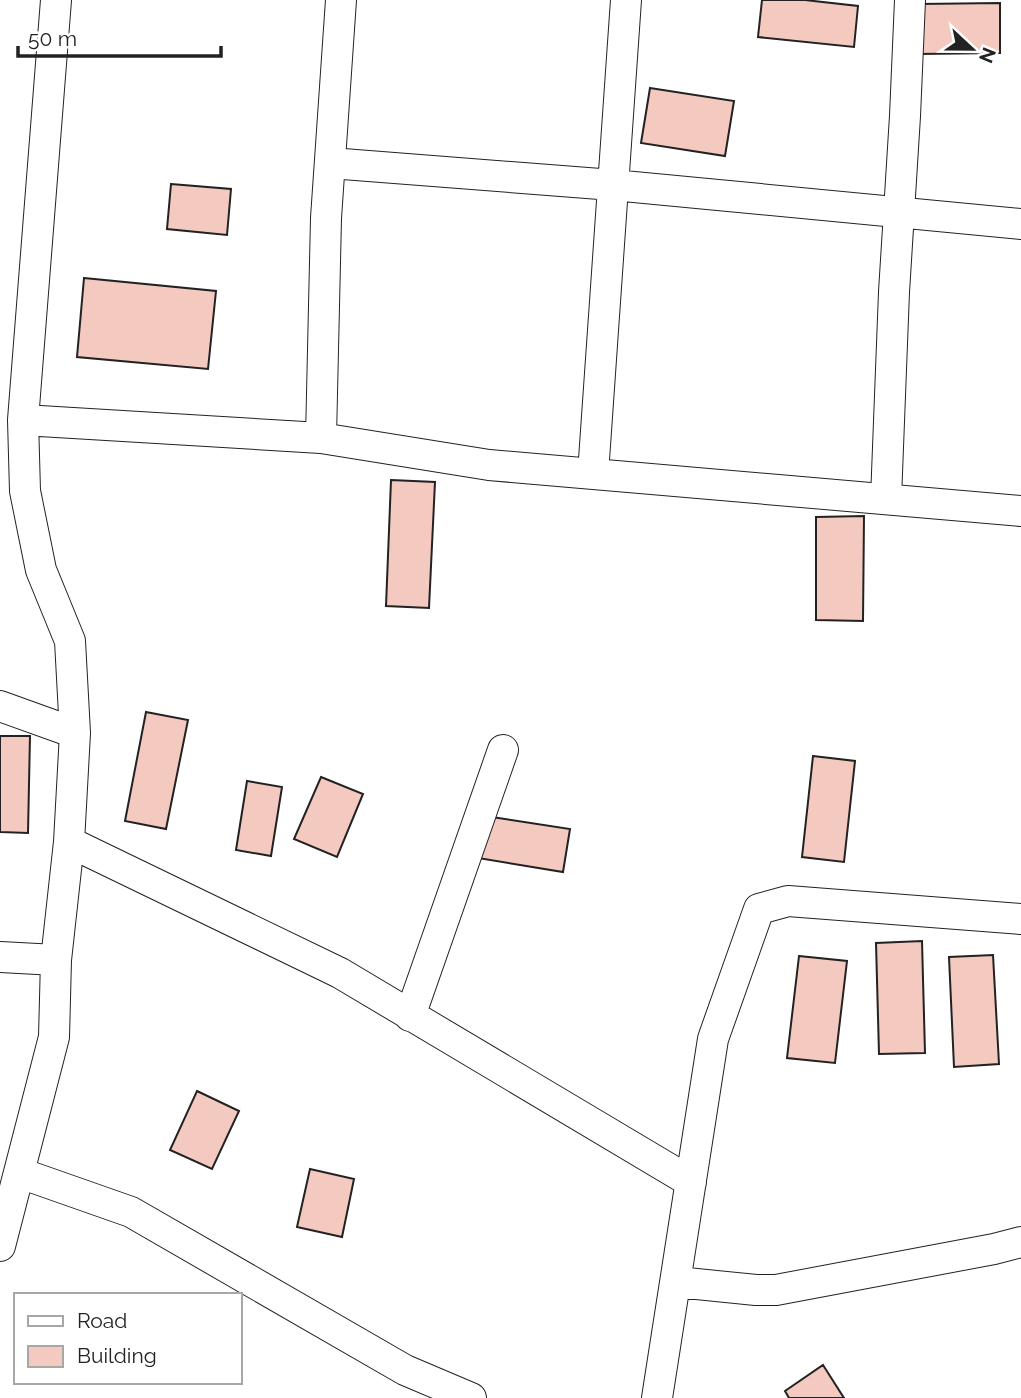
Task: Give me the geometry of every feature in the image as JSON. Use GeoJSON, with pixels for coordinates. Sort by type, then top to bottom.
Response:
{"type":"FeatureCollection","features":[{"type":"Feature","properties":{"kind":"street"},"geometry":{"type":"LineString","coordinates":[[0,1246],[54,1037],[56,960],[69,842],[75,733],[70,641],[41,570],[25,491],[23,419],[55,0]]}},
{"type":"Feature","properties":{"kind":"street"},"geometry":{"type":"LineString","coordinates":[[321,438],[326,218],[341,0]]}},
{"type":"Feature","properties":{"kind":"street"},"geometry":{"type":"LineString","coordinates":[[593,474],[626,0]]}},
{"type":"Feature","properties":{"kind":"street"},"geometry":{"type":"LineString","coordinates":[[886,499],[910,0]]}},
{"type":"Feature","properties":{"kind":"street"},"geometry":{"type":"LineString","coordinates":[[330,163],[613,185],[1021,224]]}},
{"type":"Feature","properties":{"kind":"street"},"geometry":{"type":"LineString","coordinates":[[23,419],[321,438],[489,465],[1021,511]]}},
{"type":"Feature","properties":{"kind":"street"},"geometry":{"type":"LineString","coordinates":[[0,706],[75,733]]}},
{"type":"Feature","properties":{"kind":"street"},"geometry":{"type":"LineString","coordinates":[[410,1016],[503,750]]}},
{"type":"Feature","properties":{"kind":"street"},"geometry":{"type":"LineString","coordinates":[[69,842],[340,973],[691,1182]]}},
{"type":"Feature","properties":{"kind":"street"},"geometry":{"type":"LineString","coordinates":[[657,1398],[713,1039],[759,909],[788,901],[1021,919]]}},
{"type":"Feature","properties":{"kind":"street"},"geometry":{"type":"LineString","coordinates":[[0,957],[56,960]]}},
{"type":"Feature","properties":{"kind":"street"},"geometry":{"type":"LineString","coordinates":[[20,1173],[131,1212],[405,1370],[471,1398]]}},
{"type":"Feature","properties":{"kind":"street"},"geometry":{"type":"LineString","coordinates":[[677,1282],[776,1290],[1021,1242]]}},
{"type":"Feature","properties":{"kind":"building"},"geometry":{"type":"Polygon","coordinates":[[[762,0],[805,0],[858,6],[854,47],[758,37],[762,0]]]}},
{"type":"Feature","properties":{"kind":"building"},"geometry":{"type":"Polygon","coordinates":[[[1000,3],[1000,53],[919,54],[919,4],[1000,3]]]}},
{"type":"Feature","properties":{"kind":"building"},"geometry":{"type":"Polygon","coordinates":[[[650,88],[734,101],[725,156],[641,143],[650,88]]]}},
{"type":"Feature","properties":{"kind":"building"},"geometry":{"type":"Polygon","coordinates":[[[171,184],[231,189],[227,235],[167,229],[171,184]]]}},
{"type":"Feature","properties":{"kind":"building"},"geometry":{"type":"Polygon","coordinates":[[[84,278],[216,291],[208,369],[77,357],[84,278]]]}},
{"type":"Feature","properties":{"kind":"building"},"geometry":{"type":"Polygon","coordinates":[[[391,480],[435,482],[429,608],[386,606],[391,480]]]}},
{"type":"Feature","properties":{"kind":"building"},"geometry":{"type":"Polygon","coordinates":[[[864,516],[863,621],[816,620],[816,517],[864,516]]]}},
{"type":"Feature","properties":{"kind":"building"},"geometry":{"type":"Polygon","coordinates":[[[146,712],[188,720],[166,829],[125,821],[146,712]]]}},
{"type":"Feature","properties":{"kind":"building"},"geometry":{"type":"Polygon","coordinates":[[[0,736],[30,736],[28,833],[0,832],[0,736]]]}},
{"type":"Feature","properties":{"kind":"building"},"geometry":{"type":"Polygon","coordinates":[[[813,756],[855,761],[844,862],[802,857],[813,756]]]}},
{"type":"Feature","properties":{"kind":"building"},"geometry":{"type":"Polygon","coordinates":[[[321,777],[363,794],[337,857],[294,839],[321,777]]]}},
{"type":"Feature","properties":{"kind":"building"},"geometry":{"type":"Polygon","coordinates":[[[247,781],[282,787],[271,856],[236,850],[247,781]]]}},
{"type":"Feature","properties":{"kind":"building"},"geometry":{"type":"Polygon","coordinates":[[[485,816],[570,829],[563,872],[478,858],[485,816]]]}},
{"type":"Feature","properties":{"kind":"building"},"geometry":{"type":"Polygon","coordinates":[[[922,941],[925,1053],[879,1054],[876,943],[922,941]]]}},
{"type":"Feature","properties":{"kind":"building"},"geometry":{"type":"Polygon","coordinates":[[[993,955],[999,1064],[954,1067],[949,957],[993,955]]]}},
{"type":"Feature","properties":{"kind":"building"},"geometry":{"type":"Polygon","coordinates":[[[799,956],[847,961],[835,1063],[787,1058],[799,956]]]}},
{"type":"Feature","properties":{"kind":"building"},"geometry":{"type":"Polygon","coordinates":[[[197,1091],[239,1111],[212,1169],[170,1150],[197,1091]]]}},
{"type":"Feature","properties":{"kind":"building"},"geometry":{"type":"Polygon","coordinates":[[[310,1169],[354,1179],[342,1237],[297,1227],[310,1169]]]}},
{"type":"Feature","properties":{"kind":"building"},"geometry":{"type":"Polygon","coordinates":[[[823,1365],[844,1398],[789,1398],[785,1391],[823,1365]]]}}]}
